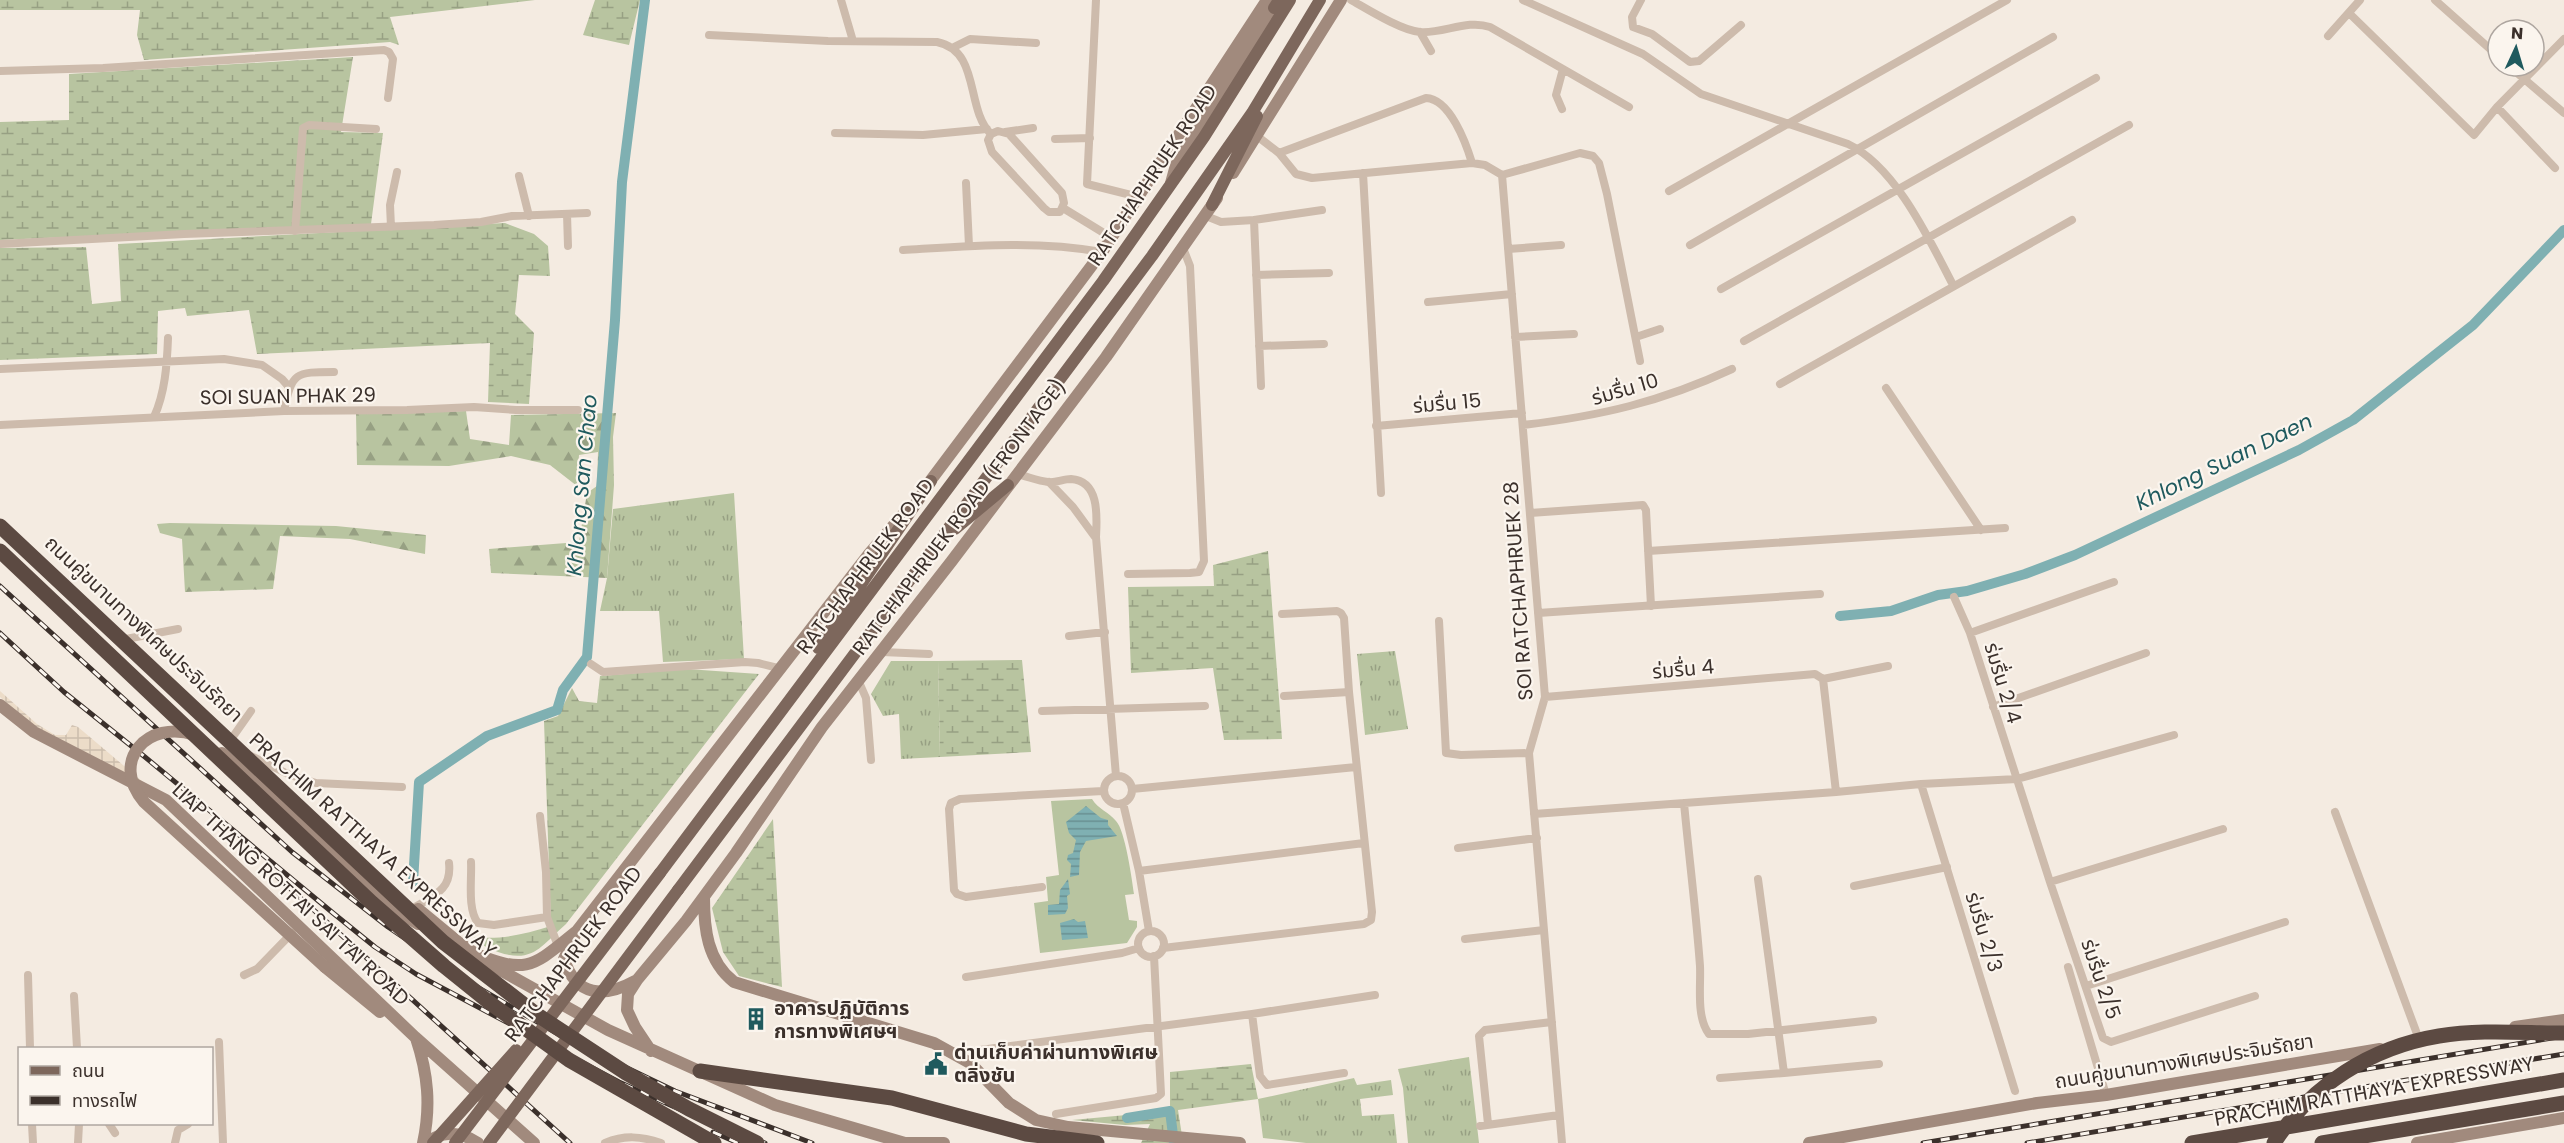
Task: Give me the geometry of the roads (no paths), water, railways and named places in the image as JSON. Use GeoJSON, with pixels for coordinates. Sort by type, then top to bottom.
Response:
{"type":"FeatureCollection","features":[{"type":"Feature","properties":{"kind":"highway","name":"PRACHIM RATTHAYA EXPRESSWAY"},"geometry":{"type":"LineString","coordinates":[[0,526],[443,942],[536,1014],[627,1073],[689,1109],[757,1143]]}},
{"type":"Feature","properties":{"kind":"highway","name":"PRACHIM RATTHAYA EXPRESSWAY"},"geometry":{"type":"LineString","coordinates":[[0,551],[372,903],[444,966],[490,1003],[569,1060],[714,1143]]}},
{"type":"Feature","properties":{"kind":"highway"},"geometry":{"type":"LineString","coordinates":[[2274,1143],[2289,1119],[2310,1098],[2336,1078],[2386,1050],[2431,1037],[2468,1033],[2564,1033]]}},
{"type":"Feature","properties":{"kind":"highway"},"geometry":{"type":"LineString","coordinates":[[700,1071],[892,1098],[1026,1134],[1097,1143]]}},
{"type":"Feature","properties":{"kind":"highway","name":"PRACHIM RATTHAYA EXPRESSWAY"},"geometry":{"type":"LineString","coordinates":[[2192,1143],[2564,1080]]}},
{"type":"Feature","properties":{"kind":"highway"},"geometry":{"type":"LineString","coordinates":[[2322,1143],[2564,1103]]}},
{"type":"Feature","properties":{"kind":"main road","name":"RATCHAPHRUEK ROAD"},"geometry":{"type":"LineString","coordinates":[[455,1143],[981,446],[1169,189],[1290,0]]}},
{"type":"Feature","properties":{"kind":"main road"},"geometry":{"type":"LineString","coordinates":[[1254,133],[1280,76],[1320,0]]}},
{"type":"Feature","properties":{"kind":"main road"},"geometry":{"type":"LineString","coordinates":[[489,1143],[852,654],[1152,256],[1280,76],[1328,0]]}},
{"type":"Feature","properties":{"kind":"main road"},"geometry":{"type":"LineString","coordinates":[[1209,210],[1225,177],[1341,0]]}},
{"type":"Feature","properties":{"kind":"main road"},"geometry":{"type":"LineString","coordinates":[[1169,189],[1176,165],[1275,2]]}},
{"type":"Feature","properties":{"kind":"main road"},"geometry":{"type":"LineString","coordinates":[[779,713],[798,678],[931,481],[1102,252],[1275,2]]}},
{"type":"Feature","properties":{"kind":"main road","name":"RATCHAPHRUEK ROAD (FRONTAGE)"},"geometry":{"type":"LineString","coordinates":[[651,1051],[627,1010],[628,994],[637,980],[704,897],[800,757],[1106,357],[1209,210]]}},
{"type":"Feature","properties":{"kind":"main road"},"geometry":{"type":"LineString","coordinates":[[637,980],[614,992],[604,993],[581,986],[572,977],[564,958],[577,931],[869,554],[931,481]]}},
{"type":"Feature","properties":{"kind":"main road"},"geometry":{"type":"LineString","coordinates":[[934,548],[1008,485]]}},
{"type":"Feature","properties":{"kind":"main road","name":"ถนนคู่ขนานทางพิเศษประจิมรัถยา"},"geometry":{"type":"LineString","coordinates":[[0,520],[251,756],[321,825],[415,907],[474,953],[565,1008],[651,1051],[775,1105],[905,1143],[944,1143]]}},
{"type":"Feature","properties":{"kind":"main road","name":"LIAP THANG ROTFAI SAI TAI ROAD"},"geometry":{"type":"LineString","coordinates":[[0,705],[34,732],[166,800],[298,928],[534,1143]]}},
{"type":"Feature","properties":{"kind":"main road"},"geometry":{"type":"LineString","coordinates":[[423,1143],[428,1112],[428,1077],[411,1033],[364,1001],[144,802],[130,779],[130,768],[135,752],[146,739],[158,733],[178,731],[197,736],[238,765],[409,920],[443,930]]}},
{"type":"Feature","properties":{"kind":"main road"},"geometry":{"type":"LineString","coordinates":[[704,897],[705,931],[709,946],[720,969],[734,982],[951,1050],[978,1070],[1009,1103],[1036,1120],[1068,1127],[1240,1143]]}},
{"type":"Feature","properties":{"kind":"main road"},"geometry":{"type":"LineString","coordinates":[[474,953],[504,965],[537,961],[548,956],[577,931]]}},
{"type":"Feature","properties":{"kind":"main road"},"geometry":{"type":"LineString","coordinates":[[434,1143],[513,1053],[552,1013]]}},
{"type":"Feature","properties":{"kind":"main road","name":"ถนนคู่ขนานทางพิเศษประจิมรัถยา"},"geometry":{"type":"LineString","coordinates":[[1809,1143],[2037,1103],[2106,1095],[2564,1020]]}},
{"type":"Feature","properties":{"kind":"main road"},"geometry":{"type":"LineString","coordinates":[[2417,1143],[2564,1118]]}},
{"type":"Feature","properties":{"kind":"main road"},"geometry":{"type":"LineString","coordinates":[[429,1143],[443,1134],[455,1133],[467,1136],[478,1143]]}},
{"type":"Feature","properties":{"kind":"street"},"geometry":{"type":"LineString","coordinates":[[841,0],[853,41]]}},
{"type":"Feature","properties":{"kind":"street"},"geometry":{"type":"LineString","coordinates":[[1096,0],[1087,184],[1139,197]]}},
{"type":"Feature","properties":{"kind":"street"},"geometry":{"type":"LineString","coordinates":[[1351,0],[1391,21],[1420,32],[1481,24],[1508,36],[1629,107]]}},
{"type":"Feature","properties":{"kind":"street"},"geometry":{"type":"LineString","coordinates":[[1523,0],[1643,54],[1701,94],[1790,124],[1857,149],[1868,156],[1898,190],[1927,236],[1953,285]]}},
{"type":"Feature","properties":{"kind":"street"},"geometry":{"type":"LineString","coordinates":[[1641,0],[1632,17],[1633,27],[1652,34],[1689,62],[1699,61],[1741,25]]}},
{"type":"Feature","properties":{"kind":"street"},"geometry":{"type":"LineString","coordinates":[[1670,191],[2007,0]]}},
{"type":"Feature","properties":{"kind":"street"},"geometry":{"type":"LineString","coordinates":[[2328,36],[2350,14],[2360,0]]}},
{"type":"Feature","properties":{"kind":"street"},"geometry":{"type":"LineString","coordinates":[[2435,0],[2486,45]]}},
{"type":"Feature","properties":{"kind":"street"},"geometry":{"type":"LineString","coordinates":[[2350,14],[2474,135],[2497,107],[2564,39]]}},
{"type":"Feature","properties":{"kind":"street"},"geometry":{"type":"LineString","coordinates":[[1420,32],[1431,51]]}},
{"type":"Feature","properties":{"kind":"street"},"geometry":{"type":"LineString","coordinates":[[709,35],[937,42],[954,47],[965,66],[989,132],[988,144],[992,152],[1044,208],[1054,213],[1064,208]]}},
{"type":"Feature","properties":{"kind":"street"},"geometry":{"type":"LineString","coordinates":[[1690,245],[2053,37]]}},
{"type":"Feature","properties":{"kind":"street"},"geometry":{"type":"LineString","coordinates":[[954,47],[970,39],[1036,43]]}},
{"type":"Feature","properties":{"kind":"street"},"geometry":{"type":"LineString","coordinates":[[0,71],[102,68],[384,50],[389,52],[393,58],[388,98]]}},
{"type":"Feature","properties":{"kind":"street"},"geometry":{"type":"LineString","coordinates":[[1562,109],[1556,95],[1563,69]]}},
{"type":"Feature","properties":{"kind":"street"},"geometry":{"type":"LineString","coordinates":[[1721,289],[2096,78]]}},
{"type":"Feature","properties":{"kind":"street"},"geometry":{"type":"LineString","coordinates":[[2524,80],[2564,113]]}},
{"type":"Feature","properties":{"kind":"street"},"geometry":{"type":"LineString","coordinates":[[1279,153],[1426,98],[1433,98],[1446,109],[1467,146],[1472,163]]}},
{"type":"Feature","properties":{"kind":"street"},"geometry":{"type":"LineString","coordinates":[[2497,107],[2555,168]]}},
{"type":"Feature","properties":{"kind":"street"},"geometry":{"type":"LineString","coordinates":[[295,231],[303,128],[309,125],[376,129]]}},
{"type":"Feature","properties":{"kind":"street"},"geometry":{"type":"LineString","coordinates":[[1744,341],[1927,236],[2129,125]]}},
{"type":"Feature","properties":{"kind":"street"},"geometry":{"type":"LineString","coordinates":[[835,133],[923,135],[998,130],[1005,132],[1033,128]]}},
{"type":"Feature","properties":{"kind":"street"},"geometry":{"type":"LineString","coordinates":[[1005,132],[1062,193],[1064,208]]}},
{"type":"Feature","properties":{"kind":"street"},"geometry":{"type":"LineString","coordinates":[[1254,133],[1279,153],[1291,170],[1305,177],[1472,163],[1485,165],[1502,175],[1580,153],[1593,156],[1599,163],[1607,194],[1640,361]]}},
{"type":"Feature","properties":{"kind":"street"},"geometry":{"type":"LineString","coordinates":[[1055,139],[1090,138]]}},
{"type":"Feature","properties":{"kind":"street"},"geometry":{"type":"LineString","coordinates":[[390,227],[390,205],[396,172]]}},
{"type":"Feature","properties":{"kind":"street"},"geometry":{"type":"LineString","coordinates":[[1363,173],[1381,493]]}},
{"type":"Feature","properties":{"kind":"street","name":"SOI RATCHAPHRUEK 28"},"geometry":{"type":"LineString","coordinates":[[1502,175],[1545,697],[1529,753],[1562,1143]]}},
{"type":"Feature","properties":{"kind":"street"},"geometry":{"type":"LineString","coordinates":[[519,176],[529,216]]}},
{"type":"Feature","properties":{"kind":"street"},"geometry":{"type":"LineString","coordinates":[[966,183],[969,246]]}},
{"type":"Feature","properties":{"kind":"street"},"geometry":{"type":"LineString","coordinates":[[1064,208],[1112,238]]}},
{"type":"Feature","properties":{"kind":"street"},"geometry":{"type":"LineString","coordinates":[[1209,210],[1221,222],[1254,220],[1322,210]]}},
{"type":"Feature","properties":{"kind":"street"},"geometry":{"type":"LineString","coordinates":[[0,244],[184,234],[457,224],[512,216],[587,213]]}},
{"type":"Feature","properties":{"kind":"street"},"geometry":{"type":"LineString","coordinates":[[567,214],[568,246]]}},
{"type":"Feature","properties":{"kind":"street"},"geometry":{"type":"LineString","coordinates":[[1254,220],[1261,386]]}},
{"type":"Feature","properties":{"kind":"street"},"geometry":{"type":"LineString","coordinates":[[1780,384],[2072,220]]}},
{"type":"Feature","properties":{"kind":"street"},"geometry":{"type":"LineString","coordinates":[[903,250],[969,246],[1062,246],[1102,252]]}},
{"type":"Feature","properties":{"kind":"street"},"geometry":{"type":"LineString","coordinates":[[1508,249],[1561,246]]}},
{"type":"Feature","properties":{"kind":"street"},"geometry":{"type":"LineString","coordinates":[[1128,574],[1199,572],[1204,561],[1190,266],[1183,248]]}},
{"type":"Feature","properties":{"kind":"street"},"geometry":{"type":"LineString","coordinates":[[1256,275],[1329,273]]}},
{"type":"Feature","properties":{"kind":"street"},"geometry":{"type":"LineString","coordinates":[[1428,302],[1512,294]]}},
{"type":"Feature","properties":{"kind":"street"},"geometry":{"type":"LineString","coordinates":[[1636,337],[1660,329]]}},
{"type":"Feature","properties":{"kind":"street"},"geometry":{"type":"LineString","coordinates":[[1515,337],[1574,334]]}},
{"type":"Feature","properties":{"kind":"street"},"geometry":{"type":"LineString","coordinates":[[154,417],[159,406],[167,362],[168,338]]}},
{"type":"Feature","properties":{"kind":"street"},"geometry":{"type":"LineString","coordinates":[[1259,346],[1324,344]]}},
{"type":"Feature","properties":{"kind":"street"},"geometry":{"type":"LineString","coordinates":[[0,369],[245,360],[262,365],[289,387]]}},
{"type":"Feature","properties":{"kind":"street","name":"ร่มรื่น 10"},"geometry":{"type":"LineString","coordinates":[[1523,425],[1582,418],[1631,408],[1732,369]]}},
{"type":"Feature","properties":{"kind":"street"},"geometry":{"type":"LineString","coordinates":[[284,411],[289,387],[294,378],[301,374],[334,372]]}},
{"type":"Feature","properties":{"kind":"street"},"geometry":{"type":"LineString","coordinates":[[1886,388],[1981,530]]}},
{"type":"Feature","properties":{"kind":"street","name":"SOI SUAN PHAK 29"},"geometry":{"type":"LineString","coordinates":[[0,425],[284,411],[467,407],[578,410]]}},
{"type":"Feature","properties":{"kind":"street","name":"ร่มรื่น 15"},"geometry":{"type":"LineString","coordinates":[[1376,426],[1522,412]]}},
{"type":"Feature","properties":{"kind":"street"},"geometry":{"type":"LineString","coordinates":[[1016,474],[1049,482],[1075,479],[1084,484],[1096,499],[1096,537],[1116,776]]}},
{"type":"Feature","properties":{"kind":"street"},"geometry":{"type":"LineString","coordinates":[[1049,482],[1073,507],[1096,537]]}},
{"type":"Feature","properties":{"kind":"street"},"geometry":{"type":"LineString","coordinates":[[1530,513],[1643,505],[1646,510],[1651,606]]}},
{"type":"Feature","properties":{"kind":"street"},"geometry":{"type":"LineString","coordinates":[[1648,551],[2005,528]]}},
{"type":"Feature","properties":{"kind":"street"},"geometry":{"type":"LineString","coordinates":[[1970,633],[2114,582]]}},
{"type":"Feature","properties":{"kind":"street"},"geometry":{"type":"LineString","coordinates":[[1538,613],[1820,594]]}},
{"type":"Feature","properties":{"kind":"street","name":"ร่มรื่น 2/4"},"geometry":{"type":"LineString","coordinates":[[1954,597],[1970,633],[2017,779]]}},
{"type":"Feature","properties":{"kind":"street"},"geometry":{"type":"LineString","coordinates":[[1149,931],[1140,938],[1139,948],[1145,955],[1154,956],[1163,948],[1364,924],[1371,920],[1344,618],[1341,613],[1282,614]]}},
{"type":"Feature","properties":{"kind":"street"},"geometry":{"type":"LineString","coordinates":[[1439,621],[1446,753],[1461,755],[1529,753]]}},
{"type":"Feature","properties":{"kind":"street"},"geometry":{"type":"LineString","coordinates":[[126,639],[178,628]]}},
{"type":"Feature","properties":{"kind":"street"},"geometry":{"type":"LineString","coordinates":[[1069,636],[1105,632]]}},
{"type":"Feature","properties":{"kind":"street"},"geometry":{"type":"LineString","coordinates":[[882,652],[929,654]]}},
{"type":"Feature","properties":{"kind":"street"},"geometry":{"type":"LineString","coordinates":[[1993,707],[2146,653]]}},
{"type":"Feature","properties":{"kind":"street"},"geometry":{"type":"LineString","coordinates":[[591,664],[603,672],[745,662],[782,669]]}},
{"type":"Feature","properties":{"kind":"street","name":"ร่มรื่น 4"},"geometry":{"type":"LineString","coordinates":[[1545,697],[1815,674],[1823,679],[1888,666]]}},
{"type":"Feature","properties":{"kind":"street"},"geometry":{"type":"LineString","coordinates":[[1823,679],[1836,792]]}},
{"type":"Feature","properties":{"kind":"street"},"geometry":{"type":"LineString","coordinates":[[859,682],[866,698],[871,760]]}},
{"type":"Feature","properties":{"kind":"street"},"geometry":{"type":"LineString","coordinates":[[1284,696],[1349,692]]}},
{"type":"Feature","properties":{"kind":"street"},"geometry":{"type":"LineString","coordinates":[[1042,711],[1204,706]]}},
{"type":"Feature","properties":{"kind":"street"},"geometry":{"type":"LineString","coordinates":[[232,738],[251,711]]}},
{"type":"Feature","properties":{"kind":"street"},"geometry":{"type":"LineString","coordinates":[[1534,813],[2017,779],[2174,735]]}},
{"type":"Feature","properties":{"kind":"street"},"geometry":{"type":"LineString","coordinates":[[251,756],[290,775],[316,783],[402,787]]}},
{"type":"Feature","properties":{"kind":"street"},"geometry":{"type":"LineString","coordinates":[[1132,789],[1356,767]]}},
{"type":"Feature","properties":{"kind":"street"},"geometry":{"type":"LineString","coordinates":[[1116,776],[1128,780],[1132,789],[1131,796],[1123,804],[1118,805],[1108,801],[1103,791],[1105,782],[1116,776]]}},
{"type":"Feature","properties":{"kind":"street","name":"ร่มรื่น 2/5"},"geometry":{"type":"LineString","coordinates":[[2017,779],[2103,1038],[2111,1042],[2255,996]]}},
{"type":"Feature","properties":{"kind":"street","name":"ร่มรื่น 2/3"},"geometry":{"type":"LineString","coordinates":[[1921,784],[2015,1091]]}},
{"type":"Feature","properties":{"kind":"street"},"geometry":{"type":"LineString","coordinates":[[1042,887],[966,897],[957,894],[954,890],[949,808],[951,803],[960,799],[1103,791]]}},
{"type":"Feature","properties":{"kind":"street"},"geometry":{"type":"LineString","coordinates":[[1684,803],[1700,966],[1701,1005],[1706,1030],[1714,1035],[1778,1031],[1873,1020]]}},
{"type":"Feature","properties":{"kind":"street"},"geometry":{"type":"LineString","coordinates":[[1123,804],[1139,871],[1149,931]]}},
{"type":"Feature","properties":{"kind":"street"},"geometry":{"type":"LineString","coordinates":[[2335,812],[2420,1042]]}},
{"type":"Feature","properties":{"kind":"street"},"geometry":{"type":"LineString","coordinates":[[540,816],[546,872],[547,917],[558,946]]}},
{"type":"Feature","properties":{"kind":"street"},"geometry":{"type":"LineString","coordinates":[[2050,882],[2223,829]]}},
{"type":"Feature","properties":{"kind":"street"},"geometry":{"type":"LineString","coordinates":[[1458,848],[1537,838]]}},
{"type":"Feature","properties":{"kind":"street"},"geometry":{"type":"LineString","coordinates":[[1139,871],[1364,843]]}},
{"type":"Feature","properties":{"kind":"street"},"geometry":{"type":"LineString","coordinates":[[471,862],[472,907],[474,918],[478,923],[494,925],[547,917]]}},
{"type":"Feature","properties":{"kind":"street"},"geometry":{"type":"LineString","coordinates":[[415,907],[446,886],[449,878],[449,863]]}},
{"type":"Feature","properties":{"kind":"street"},"geometry":{"type":"LineString","coordinates":[[1854,886],[1947,867]]}},
{"type":"Feature","properties":{"kind":"street"},"geometry":{"type":"LineString","coordinates":[[1758,879],[1784,1073]]}},
{"type":"Feature","properties":{"kind":"street"},"geometry":{"type":"LineString","coordinates":[[2086,986],[2285,921]]}},
{"type":"Feature","properties":{"kind":"street"},"geometry":{"type":"LineString","coordinates":[[244,975],[257,969],[298,928]]}},
{"type":"Feature","properties":{"kind":"street"},"geometry":{"type":"LineString","coordinates":[[1465,939],[1544,930]]}},
{"type":"Feature","properties":{"kind":"street"},"geometry":{"type":"LineString","coordinates":[[1149,931],[1159,934],[1163,948]]}},
{"type":"Feature","properties":{"kind":"street"},"geometry":{"type":"LineString","coordinates":[[966,977],[1122,953],[1139,948]]}},
{"type":"Feature","properties":{"kind":"street"},"geometry":{"type":"LineString","coordinates":[[1056,1114],[1159,1097],[1162,1090],[1156,1026],[1154,956]]}},
{"type":"Feature","properties":{"kind":"street"},"geometry":{"type":"LineString","coordinates":[[2067,967],[2106,1095]]}},
{"type":"Feature","properties":{"kind":"street"},"geometry":{"type":"LineString","coordinates":[[28,975],[30,1047]]}},
{"type":"Feature","properties":{"kind":"street"},"geometry":{"type":"LineString","coordinates":[[980,1050],[1252,1014],[1375,995]]}},
{"type":"Feature","properties":{"kind":"street"},"geometry":{"type":"LineString","coordinates":[[74,996],[77,1047]]}},
{"type":"Feature","properties":{"kind":"street"},"geometry":{"type":"LineString","coordinates":[[1252,1014],[1260,1076],[1267,1085],[1344,1073]]}},
{"type":"Feature","properties":{"kind":"street"},"geometry":{"type":"LineString","coordinates":[[1552,1022],[1485,1030],[1479,1036],[1484,1125],[1560,1115]]}},
{"type":"Feature","properties":{"kind":"street"},"geometry":{"type":"LineString","coordinates":[[219,1042],[223,1143]]}},
{"type":"Feature","properties":{"kind":"street"},"geometry":{"type":"LineString","coordinates":[[1720,1078],[1879,1064]]}},
{"type":"Feature","properties":{"kind":"street"},"geometry":{"type":"LineString","coordinates":[[32,1125],[33,1143]]}},
{"type":"Feature","properties":{"kind":"street"},"geometry":{"type":"LineString","coordinates":[[78,1143],[79,1125]]}},
{"type":"Feature","properties":{"kind":"street"},"geometry":{"type":"LineString","coordinates":[[110,1125],[115,1133]]}},
{"type":"Feature","properties":{"kind":"street"},"geometry":{"type":"LineString","coordinates":[[175,1143],[178,1130],[186,1125]]}},
{"type":"Feature","properties":{"kind":"street"},"geometry":{"type":"LineString","coordinates":[[604,1143],[619,1137],[646,1138],[661,1143]]}},
{"type":"Feature","properties":{"kind":"water"},"geometry":{"type":"Polygon","coordinates":[[[1086,806],[1101,818],[1108,820],[1108,825],[1117,836],[1086,841],[1080,852],[1079,875],[1070,877],[1071,864],[1067,860],[1068,855],[1073,853],[1076,840],[1069,833],[1066,822],[1086,806]]]}},
{"type":"Feature","properties":{"kind":"water"},"geometry":{"type":"Polygon","coordinates":[[[1068,879],[1070,894],[1067,896],[1068,908],[1065,914],[1048,915],[1048,905],[1059,904],[1060,890],[1068,879]]]}},
{"type":"Feature","properties":{"kind":"water"},"geometry":{"type":"Polygon","coordinates":[[[1074,919],[1078,922],[1085,921],[1088,938],[1062,940],[1060,923],[1074,919]]]}},
{"type":"Feature","properties":{"kind":"waterway","name":"Khlong San Chao"},"geometry":{"type":"LineString","coordinates":[[413,882],[419,782],[487,736],[557,710],[563,690],[587,657],[615,320],[622,182],[645,0]]}},
{"type":"Feature","properties":{"kind":"waterway","name":"Khlong Suan Daen"},"geometry":{"type":"LineString","coordinates":[[1840,616],[1891,611],[1938,595],[1967,591],[2025,574],[2075,555],[2299,450],[2353,420],[2473,325],[2564,230]]}},
{"type":"Feature","properties":{"kind":"waterway"},"geometry":{"type":"LineString","coordinates":[[1127,1118],[1170,1111],[1174,1143]]}},
{"type":"Feature","properties":{"kind":"railway"},"geometry":{"type":"LineString","coordinates":[[0,586],[292,852],[388,927],[472,984],[565,1038],[675,1091],[812,1143]]}},
{"type":"Feature","properties":{"kind":"railway"},"geometry":{"type":"LineString","coordinates":[[0,633],[64,692],[375,947],[416,974],[619,1082],[699,1118],[765,1143]]}},
{"type":"Feature","properties":{"kind":"railway"},"geometry":{"type":"LineString","coordinates":[[273,873],[570,1143]]}},
{"type":"Feature","properties":{"kind":"railway"},"geometry":{"type":"LineString","coordinates":[[1923,1143],[2564,1036]]}},
{"type":"Feature","properties":{"kind":"railway"},"geometry":{"type":"LineString","coordinates":[[2027,1143],[2564,1054]]}},
{"type":"Feature","properties":{"kind":"railway"},"geometry":{"type":"LineString","coordinates":[[713,1132],[738,1143]]}},
{"type":"Feature","properties":{"kind":"place","name":"อาคารปฏิบัติการ การทางพิเศษฯ"},"geometry":{"type":"Point","coordinates":[756,1019]}},
{"type":"Feature","properties":{"kind":"place","name":"ด่านเก็บค่าผ่านทางพิเศษ ตลิ่งชัน"},"geometry":{"type":"Point","coordinates":[936,1064]}}]}
